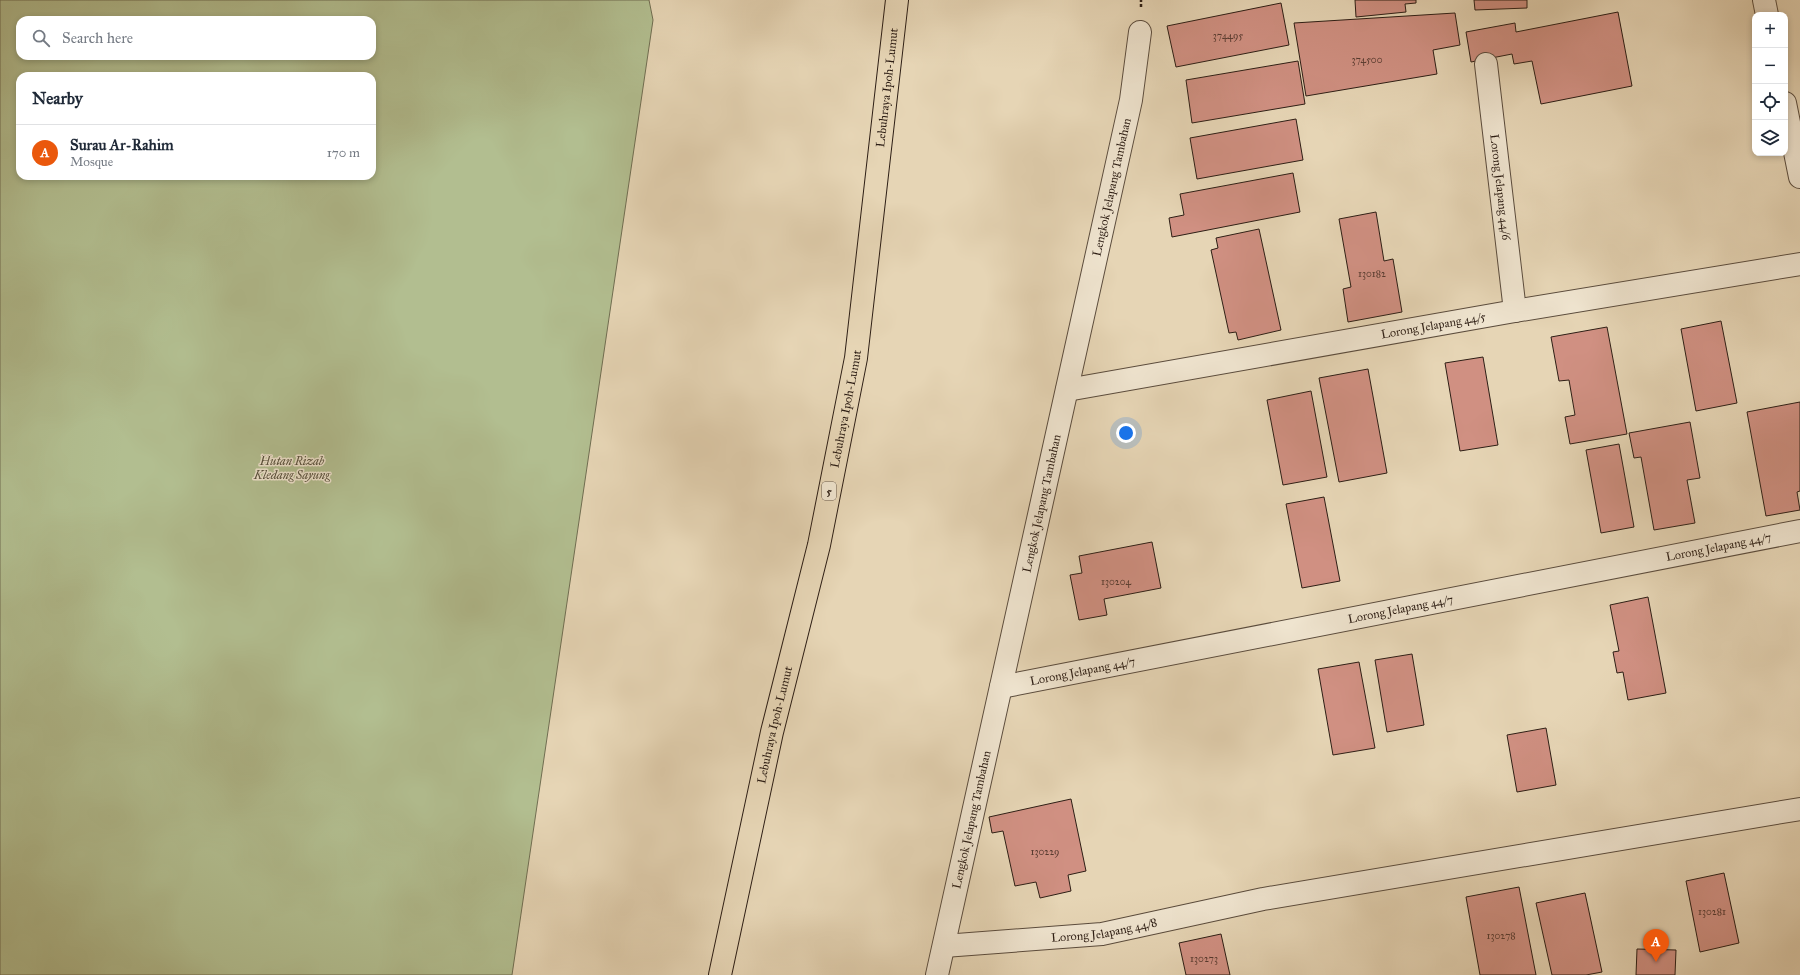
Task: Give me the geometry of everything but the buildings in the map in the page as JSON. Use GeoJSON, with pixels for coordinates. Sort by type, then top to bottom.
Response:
{"type":"FeatureCollection","features":[{"type":"Feature","properties":{"kind":"highway","name":"Lebuhraya Ipoh-Lumut"},"geometry":{"type":"LineString","coordinates":[[720,975],[772,732],[819,545],[856,358],[897,0]]}},
{"type":"Feature","properties":{"kind":"street"},"geometry":{"type":"LineString","coordinates":[[1764,0],[1766,12]]}},
{"type":"Feature","properties":{"kind":"street","name":"Lengkok Jelapang Tambahan"},"geometry":{"type":"LineString","coordinates":[[936,975],[944,946],[1131,100],[1140,32]]}},
{"type":"Feature","properties":{"kind":"street","name":"Lorong Jelapang 44/6"},"geometry":{"type":"LineString","coordinates":[[1486,64],[1515,311]]}},
{"type":"Feature","properties":{"kind":"street"},"geometry":{"type":"LineString","coordinates":[[1788,118],[1800,177]]}},
{"type":"Feature","properties":{"kind":"street","name":"Lorong Jelapang 44/5"},"geometry":{"type":"LineString","coordinates":[[1067,390],[1515,311],[1800,264]]}},
{"type":"Feature","properties":{"kind":"street","name":"Lorong Jelapang 44/7"},"geometry":{"type":"LineString","coordinates":[[1001,687],[1800,531]]}},
{"type":"Feature","properties":{"kind":"street","name":"Lorong Jelapang 44/8"},"geometry":{"type":"LineString","coordinates":[[944,946],[1102,934],[1263,899],[1800,809]]}},
{"type":"Feature","properties":{"kind":"green space","name":"Hutan Rizab Kledang Sayung"},"geometry":{"type":"Polygon","coordinates":[[[0,0],[649,0],[653,20],[512,975],[0,975],[0,0]]]}},
{"type":"Feature","properties":{"kind":"place","name":"Surau Ar-Rahim"},"geometry":{"type":"Point","coordinates":[1656,962]}}]}
